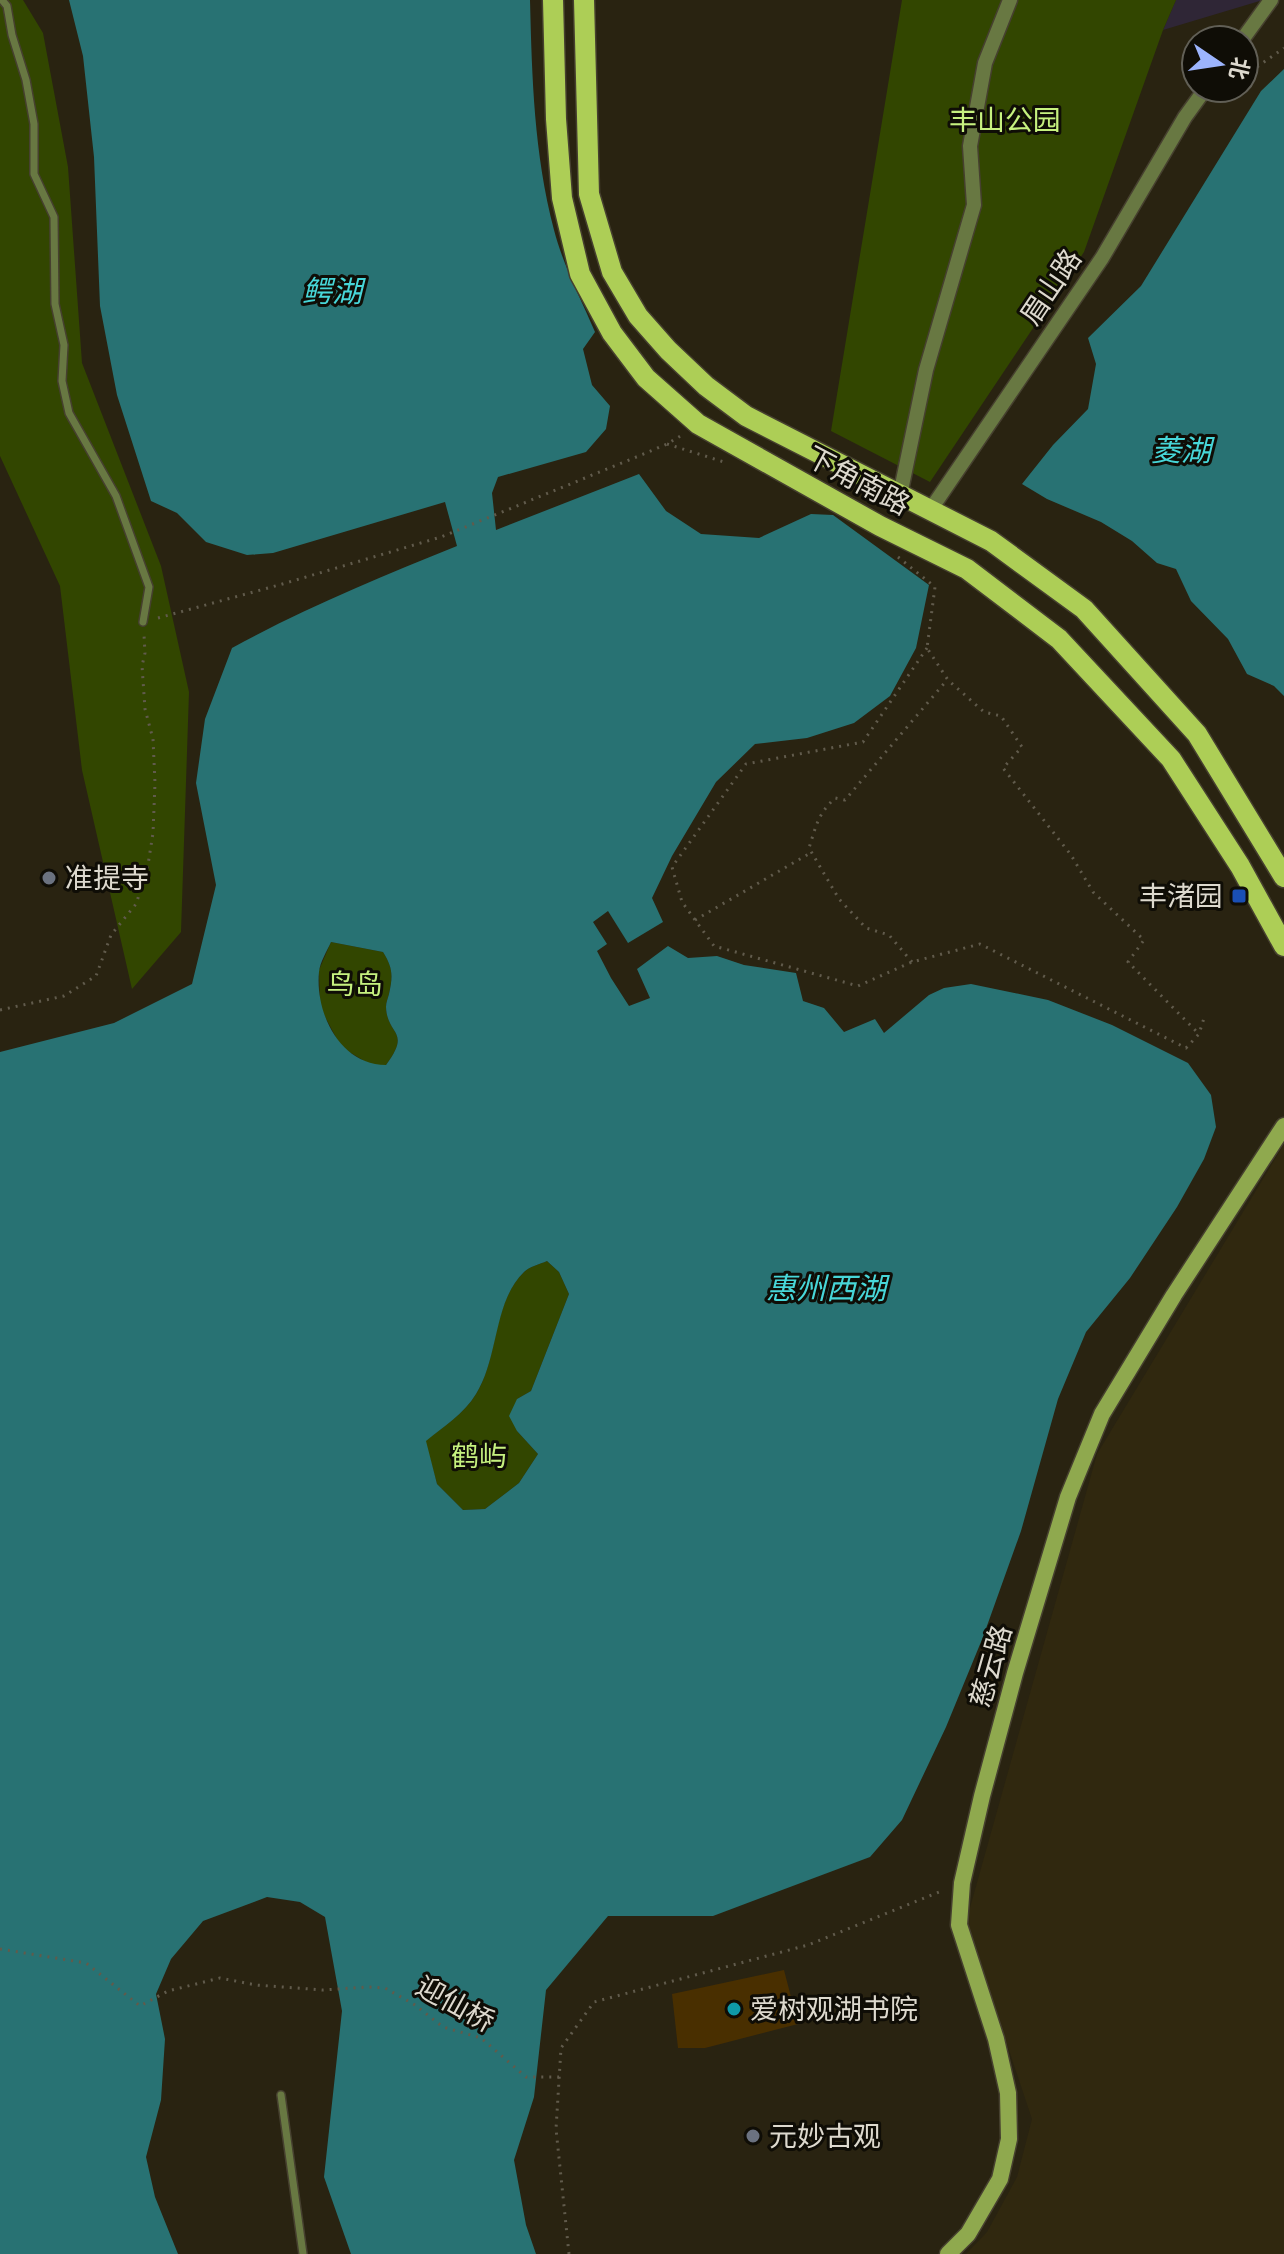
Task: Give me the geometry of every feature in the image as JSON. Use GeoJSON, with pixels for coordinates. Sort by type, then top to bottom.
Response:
{"type":"FeatureCollection","features":[{"type":"Feature","properties":{"kind":"main road","name":"下角南路"},"geometry":{"type":"LineString","coordinates":[[553,0],[556,119],[562,198],[580,274],[612,333],[646,378],[698,424],[880,526],[967,569],[1059,639],[1171,759],[1240,866],[1284,946]]}},
{"type":"Feature","properties":{"kind":"main road","name":"下角南路"},"geometry":{"type":"LineString","coordinates":[[584,0],[589,194],[612,272],[638,316],[706,386],[746,416],[991,541],[1084,609],[1197,734],[1284,877]]}},
{"type":"Feature","properties":{"kind":"street"},"geometry":{"type":"LineString","coordinates":[[900,495],[926,370],[974,205],[970,146],[985,63],[1010,0]]}},
{"type":"Feature","properties":{"kind":"street"},"geometry":{"type":"LineString","coordinates":[[1254,24],[1271,0]]}},
{"type":"Feature","properties":{"kind":"street","name":"眉山路"},"geometry":{"type":"LineString","coordinates":[[931,509],[1102,258],[1194,104]]}},
{"type":"Feature","properties":{"kind":"street","name":"慈云路"},"geometry":{"type":"LineString","coordinates":[[953,2253],[968,2234],[1000,2179],[1009,2139],[1008,2093],[996,2039],[959,1925],[962,1883],[1015,1673],[1068,1497],[1102,1414],[1174,1295],[1284,1126]]}},
{"type":"Feature","properties":{"kind":"lane"},"geometry":{"type":"LineString","coordinates":[[2,0],[7,6],[26,80],[34,124],[34,174],[54,217],[55,304],[64,345],[62,381],[69,413],[116,496],[149,587],[143,622]]}},
{"type":"Feature","properties":{"kind":"lane"},"geometry":{"type":"LineString","coordinates":[[281,2095],[303,2254]]}},
{"type":"Feature","properties":{"kind":"path"},"geometry":{"type":"LineString","coordinates":[[1260,66],[1284,48]]}},
{"type":"Feature","properties":{"kind":"path"},"geometry":{"type":"LineString","coordinates":[[0,1010],[64,996],[96,976],[111,935],[136,904],[153,833],[155,783],[153,739],[145,709],[143,622],[441,537],[667,444],[698,424]]}},
{"type":"Feature","properties":{"kind":"path"},"geometry":{"type":"LineString","coordinates":[[667,444],[723,462]]}},
{"type":"Feature","properties":{"kind":"path"},"geometry":{"type":"LineString","coordinates":[[890,551],[935,587],[927,648],[863,742],[746,764],[672,867],[682,902],[714,946],[858,986],[912,962],[980,944],[1186,1048],[1199,1034],[1204,1018]]}},
{"type":"Feature","properties":{"kind":"path"},"geometry":{"type":"LineString","coordinates":[[927,648],[948,680],[984,712],[1001,716],[1022,747],[1003,768],[1071,855],[1093,892],[1144,940],[1128,962],[1199,1034]]}},
{"type":"Feature","properties":{"kind":"path"},"geometry":{"type":"LineString","coordinates":[[912,962],[889,935],[866,928],[839,899],[809,848],[817,819],[825,808],[835,798],[845,800],[948,680]]}},
{"type":"Feature","properties":{"kind":"path"},"geometry":{"type":"LineString","coordinates":[[695,920],[812,852]]}},
{"type":"Feature","properties":{"kind":"path"},"geometry":{"type":"LineString","coordinates":[[569,2254],[556,2129],[561,2048],[594,2002],[808,1945],[962,1883]]}},
{"type":"Feature","properties":{"kind":"path","name":"迎仙桥"},"geometry":{"type":"LineString","coordinates":[[0,1949],[86,1963],[140,2006],[168,1991],[220,1978],[256,1985],[323,1990],[385,1988],[415,2005],[443,2027],[481,2038],[526,2077],[559,2077]]}},
{"type":"Feature","properties":{"kind":"shaded area"},"geometry":{"type":"Polygon","coordinates":[[[1176,0],[1263,0],[1180,24],[1163,30],[1176,0]]]}},
{"type":"Feature","properties":{"kind":"shaded area"},"geometry":{"type":"Polygon","coordinates":[[[1284,1144],[1284,2254],[966,2254],[987,2232],[1017,2177],[1032,2119],[966,1922],[1097,1454],[1284,1144]]]}},
{"type":"Feature","properties":{"kind":"green space"},"geometry":{"type":"Polygon","coordinates":[[[0,0],[23,0],[43,33],[68,167],[82,363],[161,566],[189,692],[181,932],[132,989],[82,770],[60,586],[0,456],[0,0]]]}},
{"type":"Feature","properties":{"kind":"green space","name":"丰山公园"},"geometry":{"type":"Polygon","coordinates":[[[902,0],[1176,0],[1084,252],[930,482],[831,431],[902,0]]]}},
{"type":"Feature","properties":{"kind":"green space","name":"鸟岛"},"geometry":{"type":"Polygon","coordinates":[[[331,942],[383,952],[389,963],[391,977],[387,1016],[398,1039],[394,1054],[386,1065],[371,1065],[341,1047],[320,1007],[319,970],[331,942]]]}},
{"type":"Feature","properties":{"kind":"green space","name":"鹤屿"},"geometry":{"type":"Polygon","coordinates":[[[547,1261],[559,1272],[569,1294],[531,1391],[517,1399],[517,1431],[538,1454],[519,1483],[485,1509],[463,1510],[437,1484],[425,1441],[459,1414],[476,1394],[489,1364],[506,1299],[526,1270],[547,1261]]]}},
{"type":"Feature","properties":{"kind":"water","name":"惠州西湖"},"geometry":{"type":"Polygon","coordinates":[[[69,0],[530,0],[535,116],[547,201],[562,256],[595,332],[583,349],[592,385],[610,406],[606,429],[586,452],[498,477],[492,493],[496,530],[639,474],[666,511],[701,534],[759,538],[811,514],[833,515],[929,585],[916,648],[890,696],[854,723],[807,738],[755,744],[716,782],[672,856],[652,898],[663,922],[628,943],[608,911],[593,922],[607,944],[597,951],[611,978],[629,1006],[650,998],[637,969],[668,946],[688,958],[717,956],[744,965],[796,973],[803,1001],[824,1008],[844,1032],[875,1019],[884,1033],[929,995],[944,988],[971,984],[1048,1000],[1112,1025],[1188,1063],[1211,1095],[1216,1127],[1204,1159],[1177,1207],[1130,1278],[1086,1332],[1058,1399],[1021,1531],[983,1637],[946,1727],[902,1820],[870,1857],[713,1916],[608,1916],[546,1990],[534,2097],[514,2160],[526,2225],[536,2254],[351,2254],[324,2177],[342,2011],[325,1917],[300,1902],[267,1897],[203,1921],[171,1959],[156,1994],[165,2039],[161,2100],[146,2157],[155,2197],[178,2254],[0,2254],[0,1052],[114,1023],[192,984],[216,885],[196,783],[205,719],[232,648],[315,606],[457,546],[445,502],[273,553],[247,555],[206,542],[177,513],[151,501],[117,395],[100,306],[94,157],[83,56],[69,0]],[[331,942],[319,972],[321,1004],[326,1019],[334,1034],[356,1056],[370,1063],[386,1065],[394,1054],[398,1039],[387,1016],[391,977],[389,963],[383,952],[331,942]],[[547,1261],[526,1270],[514,1284],[501,1314],[489,1364],[476,1394],[459,1414],[426,1441],[437,1484],[463,1510],[485,1509],[519,1483],[538,1454],[517,1431],[509,1416],[517,1399],[531,1391],[569,1294],[559,1272],[547,1261]]]}},
{"type":"Feature","properties":{"kind":"water","name":"菱湖"},"geometry":{"type":"Polygon","coordinates":[[[1284,69],[1284,696],[1274,686],[1247,674],[1228,639],[1191,601],[1176,569],[1157,563],[1132,541],[1101,522],[1047,499],[1022,484],[1053,445],[1088,409],[1096,364],[1088,338],[1141,286],[1253,104],[1260,104],[1261,91],[1284,69]]]}},
{"type":"Feature","properties":{"kind":"building","name":"爱树观湖书院"},"geometry":{"type":"Polygon","coordinates":[[[784,1970],[798,2024],[705,2048],[678,2048],[672,1994],[784,1970]]]}},
{"type":"Feature","properties":{"kind":"place","name":"准提寺"},"geometry":{"type":"Point","coordinates":[49,878]}},
{"type":"Feature","properties":{"kind":"place","name":"丰渚园"},"geometry":{"type":"Point","coordinates":[1239,896]}},
{"type":"Feature","properties":{"kind":"place","name":"爱树观湖书院"},"geometry":{"type":"Point","coordinates":[734,2009]}},
{"type":"Feature","properties":{"kind":"place","name":"元妙古观"},"geometry":{"type":"Point","coordinates":[753,2136]}},
{"type":"Feature","properties":{"kind":"water label","name":"鳄湖"},"geometry":{"type":"Point","coordinates":[332,291]}}]}
